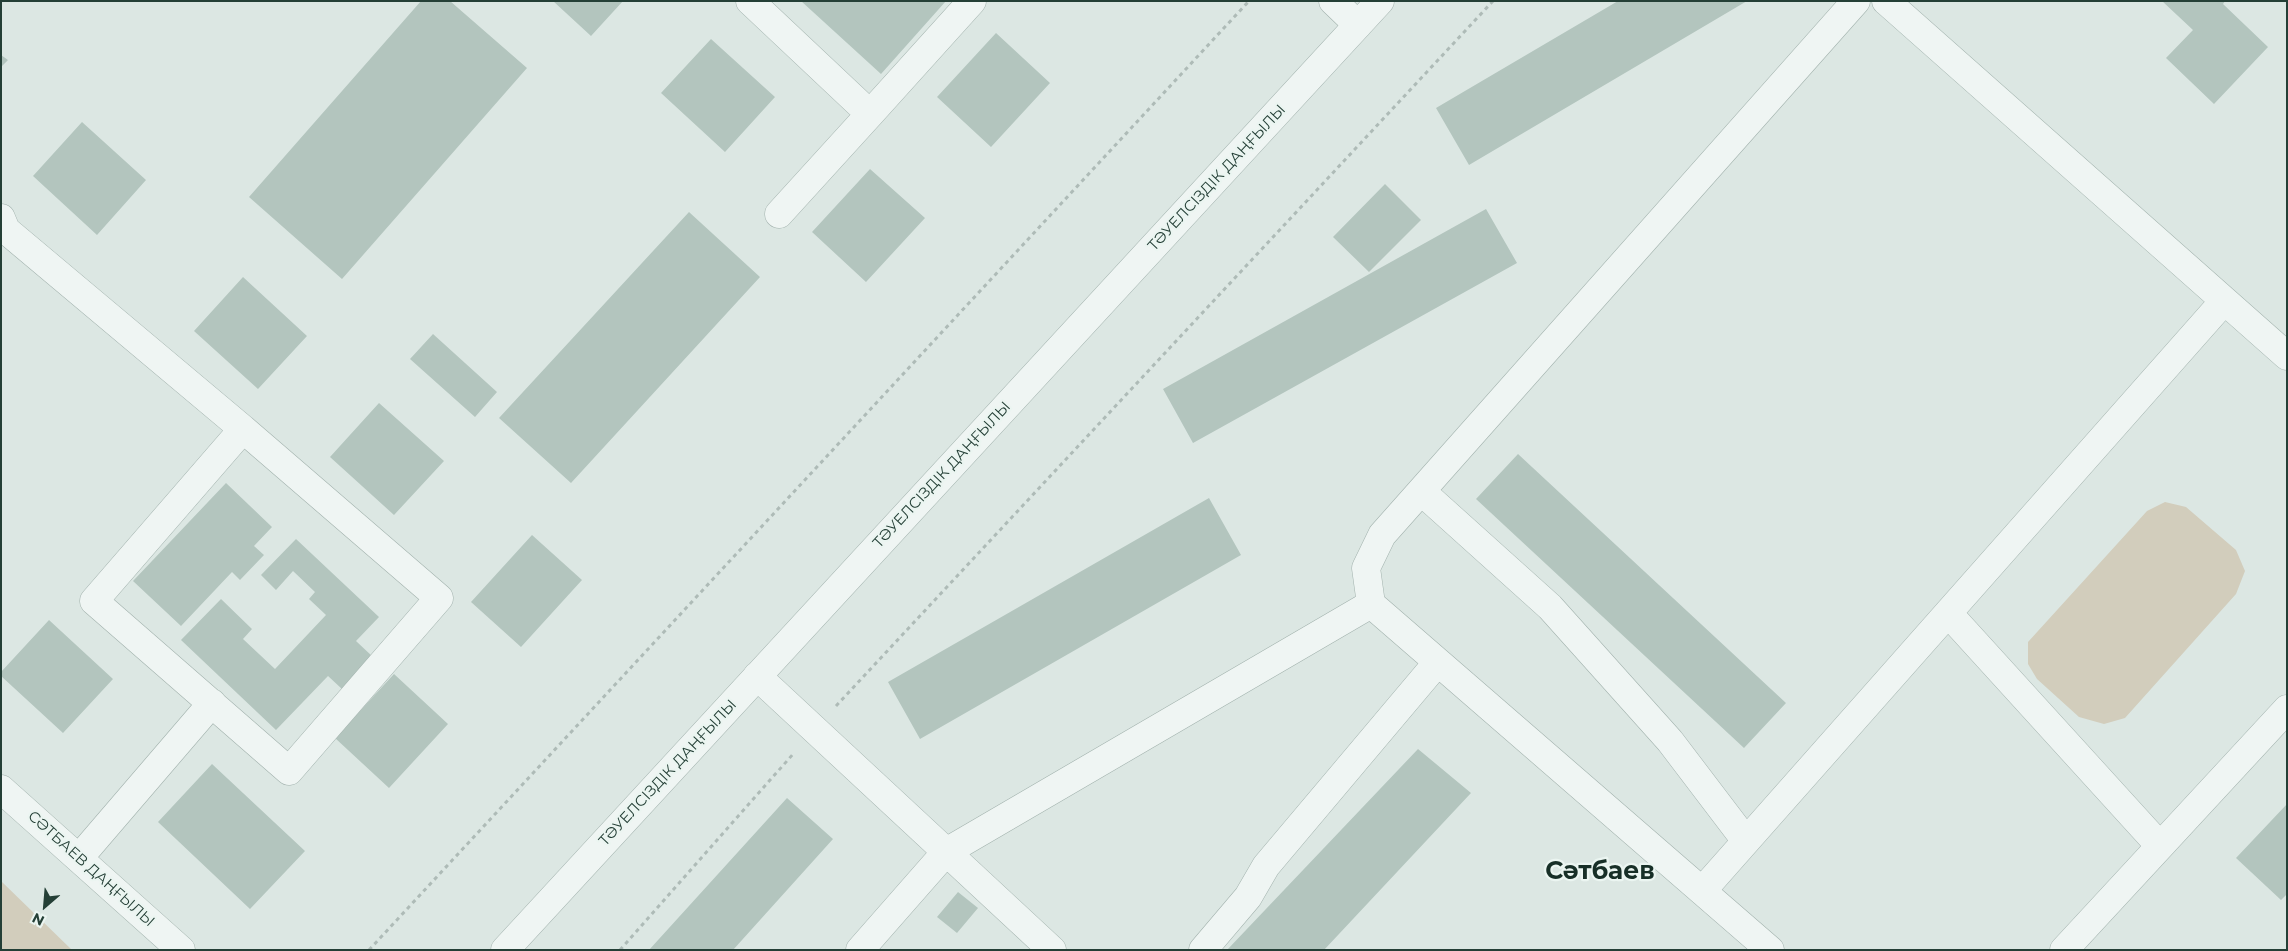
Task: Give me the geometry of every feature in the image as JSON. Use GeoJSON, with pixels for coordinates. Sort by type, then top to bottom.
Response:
{"type":"FeatureCollection","features":[{"type":"Feature","properties":{"kind":"street"},"geometry":{"type":"LineString","coordinates":[[750,1],[870,114]]}},
{"type":"Feature","properties":{"kind":"street"},"geometry":{"type":"LineString","coordinates":[[779,214],[972,1]]}},
{"type":"Feature","properties":{"kind":"street"},"geometry":{"type":"LineString","coordinates":[[1333,1],[1358,25]]}},
{"type":"Feature","properties":{"kind":"street","name":"ТӘУЕЛСІЗДІК ДАҢҒЫЛЫ"},"geometry":{"type":"LineString","coordinates":[[505,950],[1380,1]]}},
{"type":"Feature","properties":{"kind":"street"},"geometry":{"type":"LineString","coordinates":[[1770,950],[1437,663],[1372,604],[1366,568],[1382,535],[1856,1]]}},
{"type":"Feature","properties":{"kind":"street"},"geometry":{"type":"LineString","coordinates":[[1886,1],[2287,356]]}},
{"type":"Feature","properties":{"kind":"street"},"geometry":{"type":"LineString","coordinates":[[1,218],[6,230],[243,429],[439,598],[289,771],[94,602],[243,429]]}},
{"type":"Feature","properties":{"kind":"street"},"geometry":{"type":"LineString","coordinates":[[1702,891],[2224,301]]}},
{"type":"Feature","properties":{"kind":"street"},"geometry":{"type":"LineString","coordinates":[[1421,491],[1550,607],[1670,741],[1746,841]]}},
{"type":"Feature","properties":{"kind":"street"},"geometry":{"type":"LineString","coordinates":[[860,950],[946,852],[1372,604]]}},
{"type":"Feature","properties":{"kind":"street"},"geometry":{"type":"LineString","coordinates":[[1948,613],[2160,846]]}},
{"type":"Feature","properties":{"kind":"street"},"geometry":{"type":"LineString","coordinates":[[1203,950],[1248,897],[1266,866],[1437,663]]}},
{"type":"Feature","properties":{"kind":"street"},"geometry":{"type":"LineString","coordinates":[[757,676],[1052,950]]}},
{"type":"Feature","properties":{"kind":"street"},"geometry":{"type":"LineString","coordinates":[[79,858],[212,703]]}},
{"type":"Feature","properties":{"kind":"street"},"geometry":{"type":"LineString","coordinates":[[2064,950],[2287,709]]}},
{"type":"Feature","properties":{"kind":"street","name":"СӘТБАЕВ ДАҢҒЫЛЫ"},"geometry":{"type":"LineString","coordinates":[[1,789],[181,950]]}},
{"type":"Feature","properties":{"kind":"path"},"geometry":{"type":"LineString","coordinates":[[369,950],[1249,1]]}},
{"type":"Feature","properties":{"kind":"path"},"geometry":{"type":"LineString","coordinates":[[620,950],[814,730],[1493,1]]}},
{"type":"Feature","properties":{"kind":"shaded area"},"geometry":{"type":"Polygon","coordinates":[[[2165,502],[2186,507],[2236,550],[2245,571],[2236,594],[2125,718],[2104,724],[2079,717],[2037,679],[2028,664],[2028,642],[2147,511],[2165,502]]]}},
{"type":"Feature","properties":{"kind":"shaded area"},"geometry":{"type":"Polygon","coordinates":[[[1,881],[72,950],[1,950],[1,881]]]}},
{"type":"Feature","properties":{"kind":"building"},"geometry":{"type":"Polygon","coordinates":[[[421,1],[450,1],[527,68],[342,279],[249,197],[421,1]]]}},
{"type":"Feature","properties":{"kind":"building"},"geometry":{"type":"Polygon","coordinates":[[[553,1],[623,1],[591,36],[553,1]]]}},
{"type":"Feature","properties":{"kind":"building"},"geometry":{"type":"Polygon","coordinates":[[[801,1],[946,1],[881,74],[801,1]]]}},
{"type":"Feature","properties":{"kind":"building"},"geometry":{"type":"Polygon","coordinates":[[[1618,1],[1747,1],[1469,165],[1436,108],[1618,1]]]}},
{"type":"Feature","properties":{"kind":"building"},"geometry":{"type":"Polygon","coordinates":[[[2162,1],[2225,1],[2223,4],[2268,47],[2214,104],[2166,58],[2193,30],[2162,1]]]}},
{"type":"Feature","properties":{"kind":"building"},"geometry":{"type":"Polygon","coordinates":[[[996,33],[1050,83],[991,147],[937,97],[996,33]]]}},
{"type":"Feature","properties":{"kind":"building"},"geometry":{"type":"Polygon","coordinates":[[[711,39],[775,97],[725,152],[661,93],[711,39]]]}},
{"type":"Feature","properties":{"kind":"building"},"geometry":{"type":"Polygon","coordinates":[[[1,55],[8,60],[1,67],[1,55]]]}},
{"type":"Feature","properties":{"kind":"building"},"geometry":{"type":"Polygon","coordinates":[[[82,122],[146,180],[97,235],[33,176],[82,122]]]}},
{"type":"Feature","properties":{"kind":"building"},"geometry":{"type":"Polygon","coordinates":[[[870,169],[925,218],[866,282],[812,232],[870,169]]]}},
{"type":"Feature","properties":{"kind":"building"},"geometry":{"type":"Polygon","coordinates":[[[1385,184],[1421,220],[1369,272],[1333,237],[1385,184]]]}},
{"type":"Feature","properties":{"kind":"building"},"geometry":{"type":"Polygon","coordinates":[[[1486,209],[1517,263],[1193,443],[1163,389],[1486,209]]]}},
{"type":"Feature","properties":{"kind":"building"},"geometry":{"type":"Polygon","coordinates":[[[689,212],[760,277],[571,483],[499,418],[689,212]]]}},
{"type":"Feature","properties":{"kind":"building"},"geometry":{"type":"Polygon","coordinates":[[[243,277],[307,336],[258,389],[194,331],[243,277]]]}},
{"type":"Feature","properties":{"kind":"building"},"geometry":{"type":"Polygon","coordinates":[[[433,334],[497,392],[475,417],[410,359],[433,334]]]}},
{"type":"Feature","properties":{"kind":"building"},"geometry":{"type":"Polygon","coordinates":[[[379,403],[444,461],[394,515],[330,457],[379,403]]]}},
{"type":"Feature","properties":{"kind":"building"},"geometry":{"type":"Polygon","coordinates":[[[1518,454],[1786,703],[1744,748],[1476,499],[1518,454]]]}},
{"type":"Feature","properties":{"kind":"building"},"geometry":{"type":"Polygon","coordinates":[[[226,483],[272,527],[254,546],[264,555],[240,580],[232,572],[181,626],[133,581],[226,483]]]}},
{"type":"Feature","properties":{"kind":"building"},"geometry":{"type":"Polygon","coordinates":[[[1209,498],[1241,555],[920,739],[888,682],[1209,498]]]}},
{"type":"Feature","properties":{"kind":"building"},"geometry":{"type":"Polygon","coordinates":[[[532,535],[582,580],[521,647],[471,602],[532,535]]]}},
{"type":"Feature","properties":{"kind":"building"},"geometry":{"type":"Polygon","coordinates":[[[296,539],[379,617],[356,641],[373,657],[342,689],[328,676],[276,730],[181,640],[221,599],[252,629],[243,639],[275,669],[326,615],[309,599],[315,592],[293,571],[276,590],[261,575],[296,539]]]}},
{"type":"Feature","properties":{"kind":"building"},"geometry":{"type":"Polygon","coordinates":[[[49,620],[113,679],[63,733],[1,676],[1,672],[49,620]]]}},
{"type":"Feature","properties":{"kind":"building"},"geometry":{"type":"Polygon","coordinates":[[[394,674],[448,724],[389,788],[335,738],[394,674]]]}},
{"type":"Feature","properties":{"kind":"building"},"geometry":{"type":"Polygon","coordinates":[[[1418,749],[1471,793],[1324,950],[1227,950],[1418,749]]]}},
{"type":"Feature","properties":{"kind":"building"},"geometry":{"type":"Polygon","coordinates":[[[212,764],[305,851],[250,909],[158,822],[212,764]]]}},
{"type":"Feature","properties":{"kind":"building"},"geometry":{"type":"Polygon","coordinates":[[[787,798],[833,839],[733,950],[649,950],[787,798]]]}},
{"type":"Feature","properties":{"kind":"building"},"geometry":{"type":"Polygon","coordinates":[[[2287,804],[2287,894],[2281,900],[2236,858],[2287,804]]]}},
{"type":"Feature","properties":{"kind":"building"},"geometry":{"type":"Polygon","coordinates":[[[958,892],[978,908],[957,933],[937,917],[958,892]]]}},
{"type":"Feature","properties":{"kind":"district","name":"Сәтбаев"},"geometry":{"type":"Point","coordinates":[1600,872]}}]}
